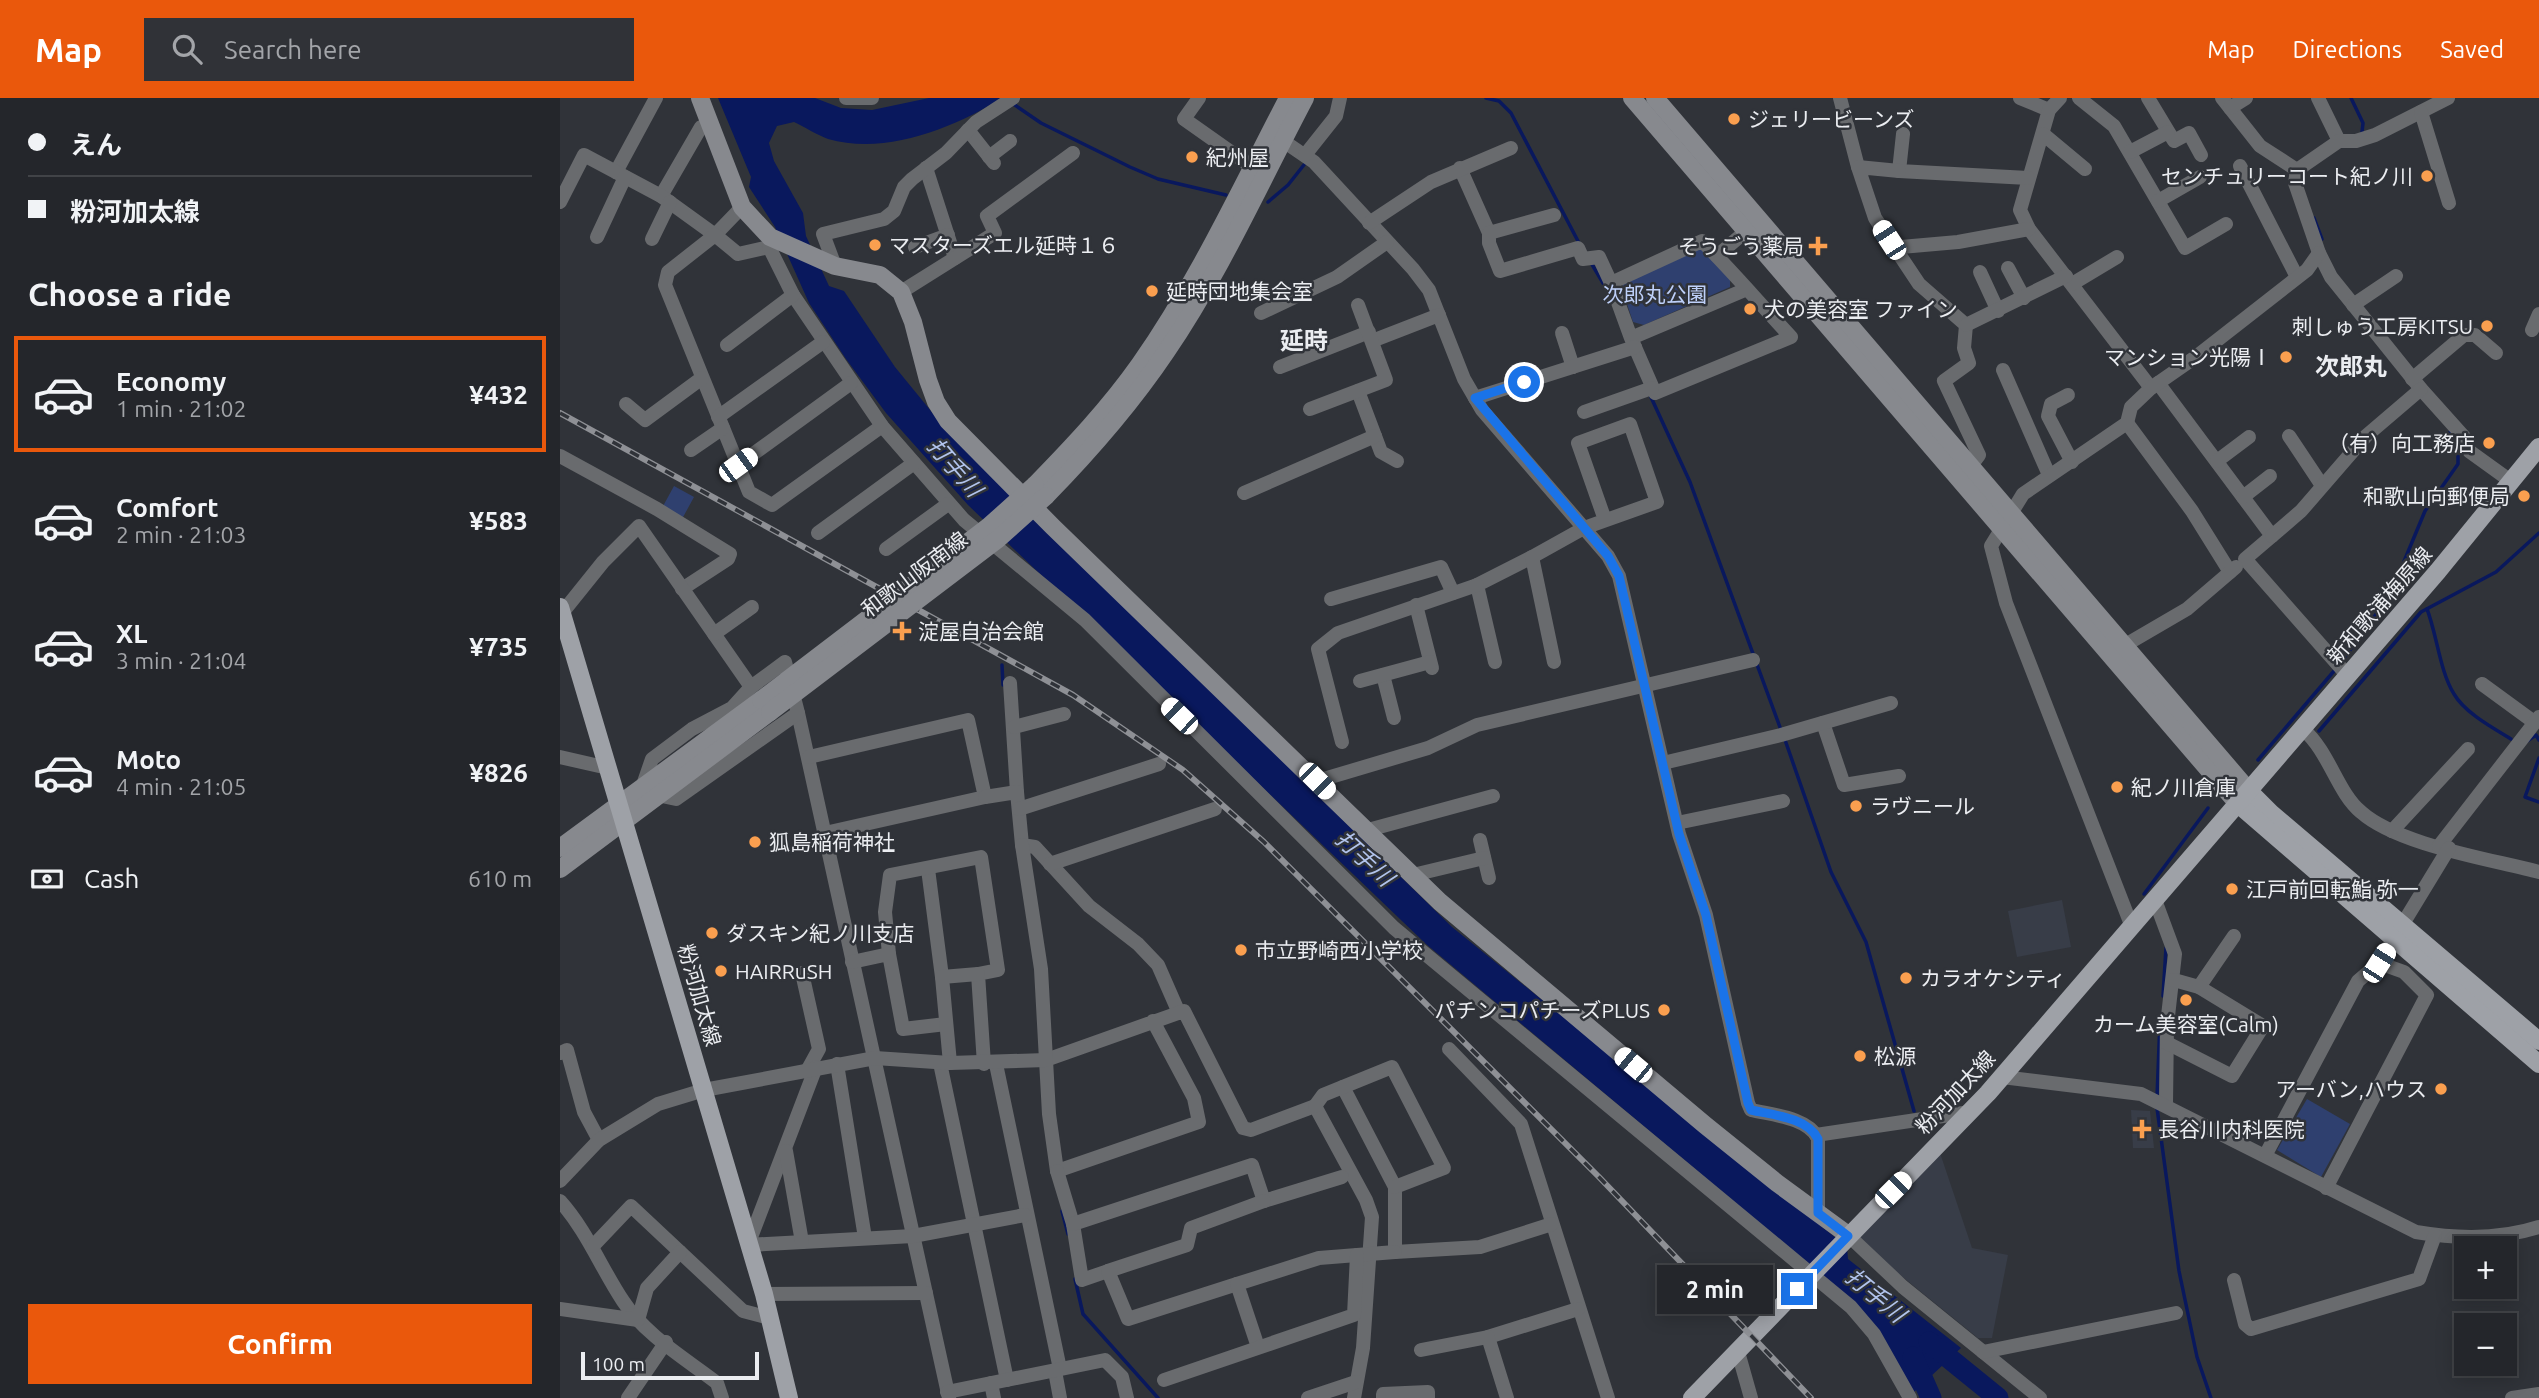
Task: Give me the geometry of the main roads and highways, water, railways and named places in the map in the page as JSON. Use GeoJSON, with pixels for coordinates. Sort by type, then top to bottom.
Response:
{"type":"FeatureCollection","features":[{"type":"Feature","properties":{"kind":"main road","name":"新和歌浦梅原線"},"geometry":{"type":"LineString","coordinates":[[2243,797],[2539,447]]}},
{"type":"Feature","properties":{"kind":"main road","name":"粉河加太線"},"geometry":{"type":"LineString","coordinates":[[561,610],[626,820],[764,1294],[789,1398]]}},
{"type":"Feature","properties":{"kind":"main road","name":"粉河加太線"},"geometry":{"type":"LineString","coordinates":[[1692,1398],[1970,1112],[2243,797]]}},
{"type":"Feature","properties":{"kind":"main road"},"geometry":{"type":"LineString","coordinates":[[2243,797],[2271,813],[2539,1064]]}},
{"type":"Feature","properties":{"kind":"main road"},"geometry":{"type":"LineString","coordinates":[[2398,932],[2539,1041]]}},
{"type":"Feature","properties":{"kind":"water"},"geometry":{"type":"Polygon","coordinates":[[[718,98],[815,98],[841,108],[872,110],[929,98],[1003,98],[942,128],[919,136],[873,144],[828,139],[794,122],[777,126],[769,143],[774,161],[803,213],[806,236],[829,286],[844,291],[895,367],[953,438],[1452,927],[1847,1247],[1848,1259],[1961,1348],[1913,1393],[1856,1304],[1426,944],[968,505],[886,413],[809,303],[775,227],[749,187],[751,177],[718,98]]]}},
{"type":"Feature","properties":{"kind":"waterway"},"geometry":{"type":"LineString","coordinates":[[1486,98],[1499,101],[1511,113],[1579,243]]}},
{"type":"Feature","properties":{"kind":"waterway"},"geometry":{"type":"LineString","coordinates":[[2351,98],[2363,123],[2362,132]]}},
{"type":"Feature","properties":{"kind":"waterway"},"geometry":{"type":"LineString","coordinates":[[1012,103],[1041,123],[1130,167],[1158,179],[1226,195]]}},
{"type":"Feature","properties":{"kind":"waterway"},"geometry":{"type":"LineString","coordinates":[[1268,202],[1288,185],[1307,161]]}},
{"type":"Feature","properties":{"kind":"waterway"},"geometry":{"type":"LineString","coordinates":[[2314,218],[2322,239]]}},
{"type":"Feature","properties":{"kind":"waterway"},"geometry":{"type":"LineString","coordinates":[[1590,261],[1606,288]]}},
{"type":"Feature","properties":{"kind":"waterway"},"geometry":{"type":"LineString","coordinates":[[1650,395],[1690,482],[1781,730]]}},
{"type":"Feature","properties":{"kind":"waterway"},"geometry":{"type":"LineString","coordinates":[[2342,661],[2390,595],[2425,511],[2458,464],[2458,442],[2450,432]]}},
{"type":"Feature","properties":{"kind":"waterway"},"geometry":{"type":"LineString","coordinates":[[2319,731],[2421,612],[2496,572],[2539,533]]}},
{"type":"Feature","properties":{"kind":"waterway"},"geometry":{"type":"LineString","coordinates":[[2427,609],[2445,675],[2454,694],[2472,714],[2511,739]]}},
{"type":"Feature","properties":{"kind":"waterway"},"geometry":{"type":"LineString","coordinates":[[1002,665],[1003,685]]}},
{"type":"Feature","properties":{"kind":"waterway"},"geometry":{"type":"LineString","coordinates":[[2258,760],[2334,671]]}},
{"type":"Feature","properties":{"kind":"waterway"},"geometry":{"type":"LineString","coordinates":[[2527,741],[2536,735],[2539,740]]}},
{"type":"Feature","properties":{"kind":"waterway"},"geometry":{"type":"LineString","coordinates":[[1784,737],[1831,872],[1866,942],[1914,1111]]}},
{"type":"Feature","properties":{"kind":"waterway"},"geometry":{"type":"LineString","coordinates":[[2539,758],[2525,797],[2539,802]]}},
{"type":"Feature","properties":{"kind":"waterway"},"geometry":{"type":"LineString","coordinates":[[2144,894],[2208,808]]}},
{"type":"Feature","properties":{"kind":"waterway"},"geometry":{"type":"LineString","coordinates":[[2163,996],[2166,948]]}},
{"type":"Feature","properties":{"kind":"waterway"},"geometry":{"type":"LineString","coordinates":[[2157,1097],[2160,1021]]}},
{"type":"Feature","properties":{"kind":"waterway"},"geometry":{"type":"LineString","coordinates":[[2157,1108],[2179,1271],[2197,1357],[2211,1398]]}},
{"type":"Feature","properties":{"kind":"waterway"},"geometry":{"type":"LineString","coordinates":[[1062,1211],[1068,1234]]}},
{"type":"Feature","properties":{"kind":"waterway"},"geometry":{"type":"LineString","coordinates":[[1075,1279],[1083,1314],[1158,1398]]}},
{"type":"Feature","properties":{"kind":"waterway","name":"打手川"},"geometry":{"type":"LineString","coordinates":[[1929,1342],[1998,1398]]}},
{"type":"Feature","properties":{"kind":"waterway"},"geometry":{"type":"LineString","coordinates":[[1913,1357],[1931,1398]]}},
{"type":"Feature","properties":{"kind":"railway"},"geometry":{"type":"LineString","coordinates":[[560,413],[1073,695],[1183,770],[1264,842],[1599,1177],[1811,1398]]}},
{"type":"Feature","properties":{"kind":"place","name":"ジェリービーンズ"},"geometry":{"type":"Point","coordinates":[1734,119]}},
{"type":"Feature","properties":{"kind":"place","name":"紀州屋"},"geometry":{"type":"Point","coordinates":[1192,157]}},
{"type":"Feature","properties":{"kind":"place","name":"センチュリーコート紀ノ川"},"geometry":{"type":"Point","coordinates":[2427,176]}},
{"type":"Feature","properties":{"kind":"place","name":"マスターズエル延時１６"},"geometry":{"type":"Point","coordinates":[875,245]}},
{"type":"Feature","properties":{"kind":"place","name":"そうごう薬局"},"geometry":{"type":"Point","coordinates":[1818,246]}},
{"type":"Feature","properties":{"kind":"place","name":"延時団地集会室"},"geometry":{"type":"Point","coordinates":[1152,291]}},
{"type":"Feature","properties":{"kind":"place","name":"犬の美容室 ファイン"},"geometry":{"type":"Point","coordinates":[1750,309]}},
{"type":"Feature","properties":{"kind":"place","name":"刺しゅう工房KITSU"},"geometry":{"type":"Point","coordinates":[2487,326]}},
{"type":"Feature","properties":{"kind":"place","name":"マンション光陽Ⅰ"},"geometry":{"type":"Point","coordinates":[2286,357]}},
{"type":"Feature","properties":{"kind":"place","name":"（有）向工務店"},"geometry":{"type":"Point","coordinates":[2489,443]}},
{"type":"Feature","properties":{"kind":"place","name":"和歌山向郵便局"},"geometry":{"type":"Point","coordinates":[2524,496]}},
{"type":"Feature","properties":{"kind":"place","name":"淀屋自治会館"},"geometry":{"type":"Point","coordinates":[902,631]}},
{"type":"Feature","properties":{"kind":"place","name":"紀ノ川倉庫"},"geometry":{"type":"Point","coordinates":[2117,787]}},
{"type":"Feature","properties":{"kind":"place","name":"ラヴニール"},"geometry":{"type":"Point","coordinates":[1856,806]}},
{"type":"Feature","properties":{"kind":"place","name":"狐島稲荷神社"},"geometry":{"type":"Point","coordinates":[755,842]}},
{"type":"Feature","properties":{"kind":"place","name":"江戸前回転鮨 弥一"},"geometry":{"type":"Point","coordinates":[2232,889]}},
{"type":"Feature","properties":{"kind":"place","name":"ダスキン紀ノ川支店"},"geometry":{"type":"Point","coordinates":[712,933]}},
{"type":"Feature","properties":{"kind":"place","name":"市立野崎西小学校"},"geometry":{"type":"Point","coordinates":[1241,950]}},
{"type":"Feature","properties":{"kind":"place","name":"HAIRRuSH"},"geometry":{"type":"Point","coordinates":[721,971]}},
{"type":"Feature","properties":{"kind":"place","name":"カラオケシティ"},"geometry":{"type":"Point","coordinates":[1906,978]}},
{"type":"Feature","properties":{"kind":"place","name":"カーム美容室(Calm)"},"geometry":{"type":"Point","coordinates":[2186,1000]}},
{"type":"Feature","properties":{"kind":"place","name":"パチンコパチーズPLUS"},"geometry":{"type":"Point","coordinates":[1664,1010]}},
{"type":"Feature","properties":{"kind":"place","name":"松源"},"geometry":{"type":"Point","coordinates":[1860,1056]}},
{"type":"Feature","properties":{"kind":"place","name":"アーバン,ハウス"},"geometry":{"type":"Point","coordinates":[2441,1089]}},
{"type":"Feature","properties":{"kind":"place","name":"長谷川内科医院"},"geometry":{"type":"Point","coordinates":[2142,1129]}},
{"type":"Feature","properties":{"kind":"district","name":"延時"},"geometry":{"type":"Point","coordinates":[1304,340]}},
{"type":"Feature","properties":{"kind":"district","name":"次郎丸"},"geometry":{"type":"Point","coordinates":[2351,366]}},
{"type":"Feature","properties":{"kind":"park label","name":"次郎丸公園"},"geometry":{"type":"Point","coordinates":[1655,294]}}]}
